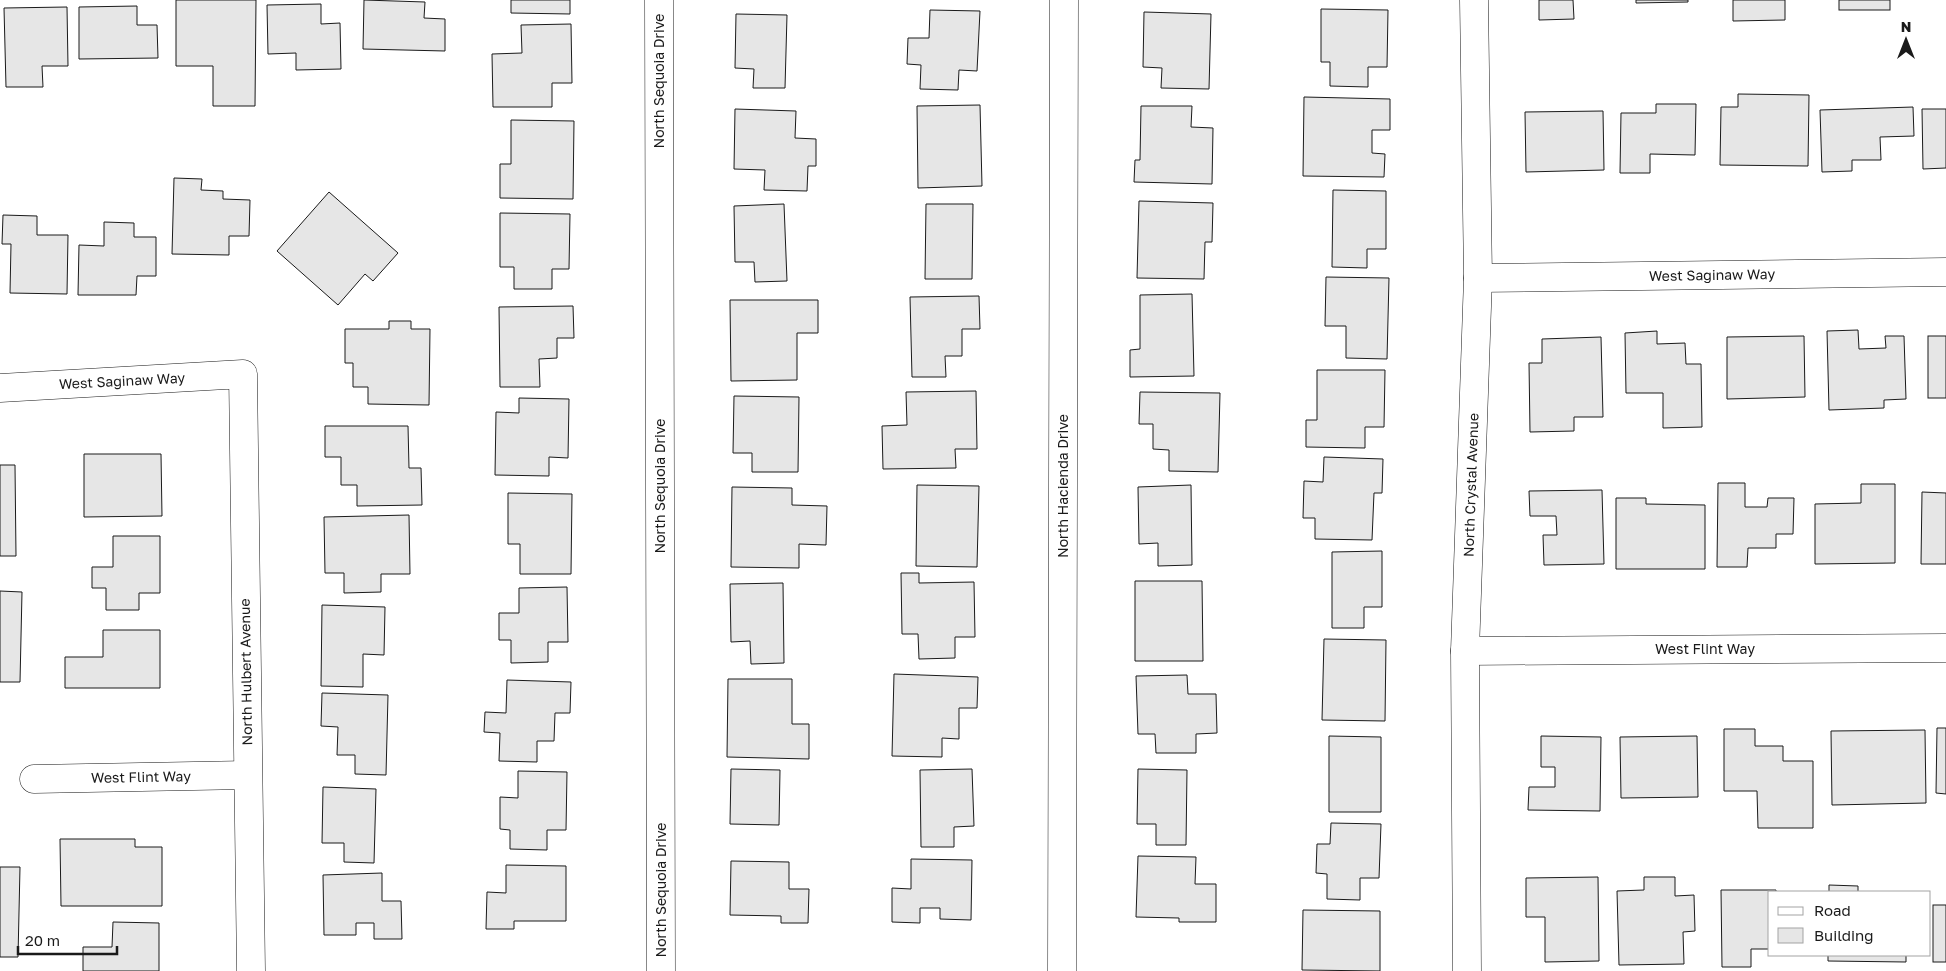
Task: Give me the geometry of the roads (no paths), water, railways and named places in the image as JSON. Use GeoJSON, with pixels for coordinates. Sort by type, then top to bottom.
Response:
{"type":"FeatureCollection","features":[{"type":"Feature","properties":{"kind":"street","name":"North Sequoia Drive"},"geometry":{"type":"LineString","coordinates":[[659,0],[661,971]]}},
{"type":"Feature","properties":{"kind":"street","name":"North Hacienda Drive"},"geometry":{"type":"LineString","coordinates":[[1062,971],[1064,0]]}},
{"type":"Feature","properties":{"kind":"street","name":"North Crystal Avenue"},"geometry":{"type":"LineString","coordinates":[[1466,971],[1465,651],[1478,278],[1474,0]]}},
{"type":"Feature","properties":{"kind":"street","name":"West Saginaw Way"},"geometry":{"type":"LineString","coordinates":[[1478,278],[1946,272]]}},
{"type":"Feature","properties":{"kind":"street","name":"West Saginaw Way"},"geometry":{"type":"LineString","coordinates":[[0,388],[243,374]]}},
{"type":"Feature","properties":{"kind":"street","name":"North Hulbert Avenue"},"geometry":{"type":"LineString","coordinates":[[243,374],[251,971]]}},
{"type":"Feature","properties":{"kind":"street","name":"West Flint Way"},"geometry":{"type":"LineString","coordinates":[[1465,651],[1946,648]]}},
{"type":"Feature","properties":{"kind":"street","name":"West Flint Way"},"geometry":{"type":"LineString","coordinates":[[34,779],[247,775]]}}]}
